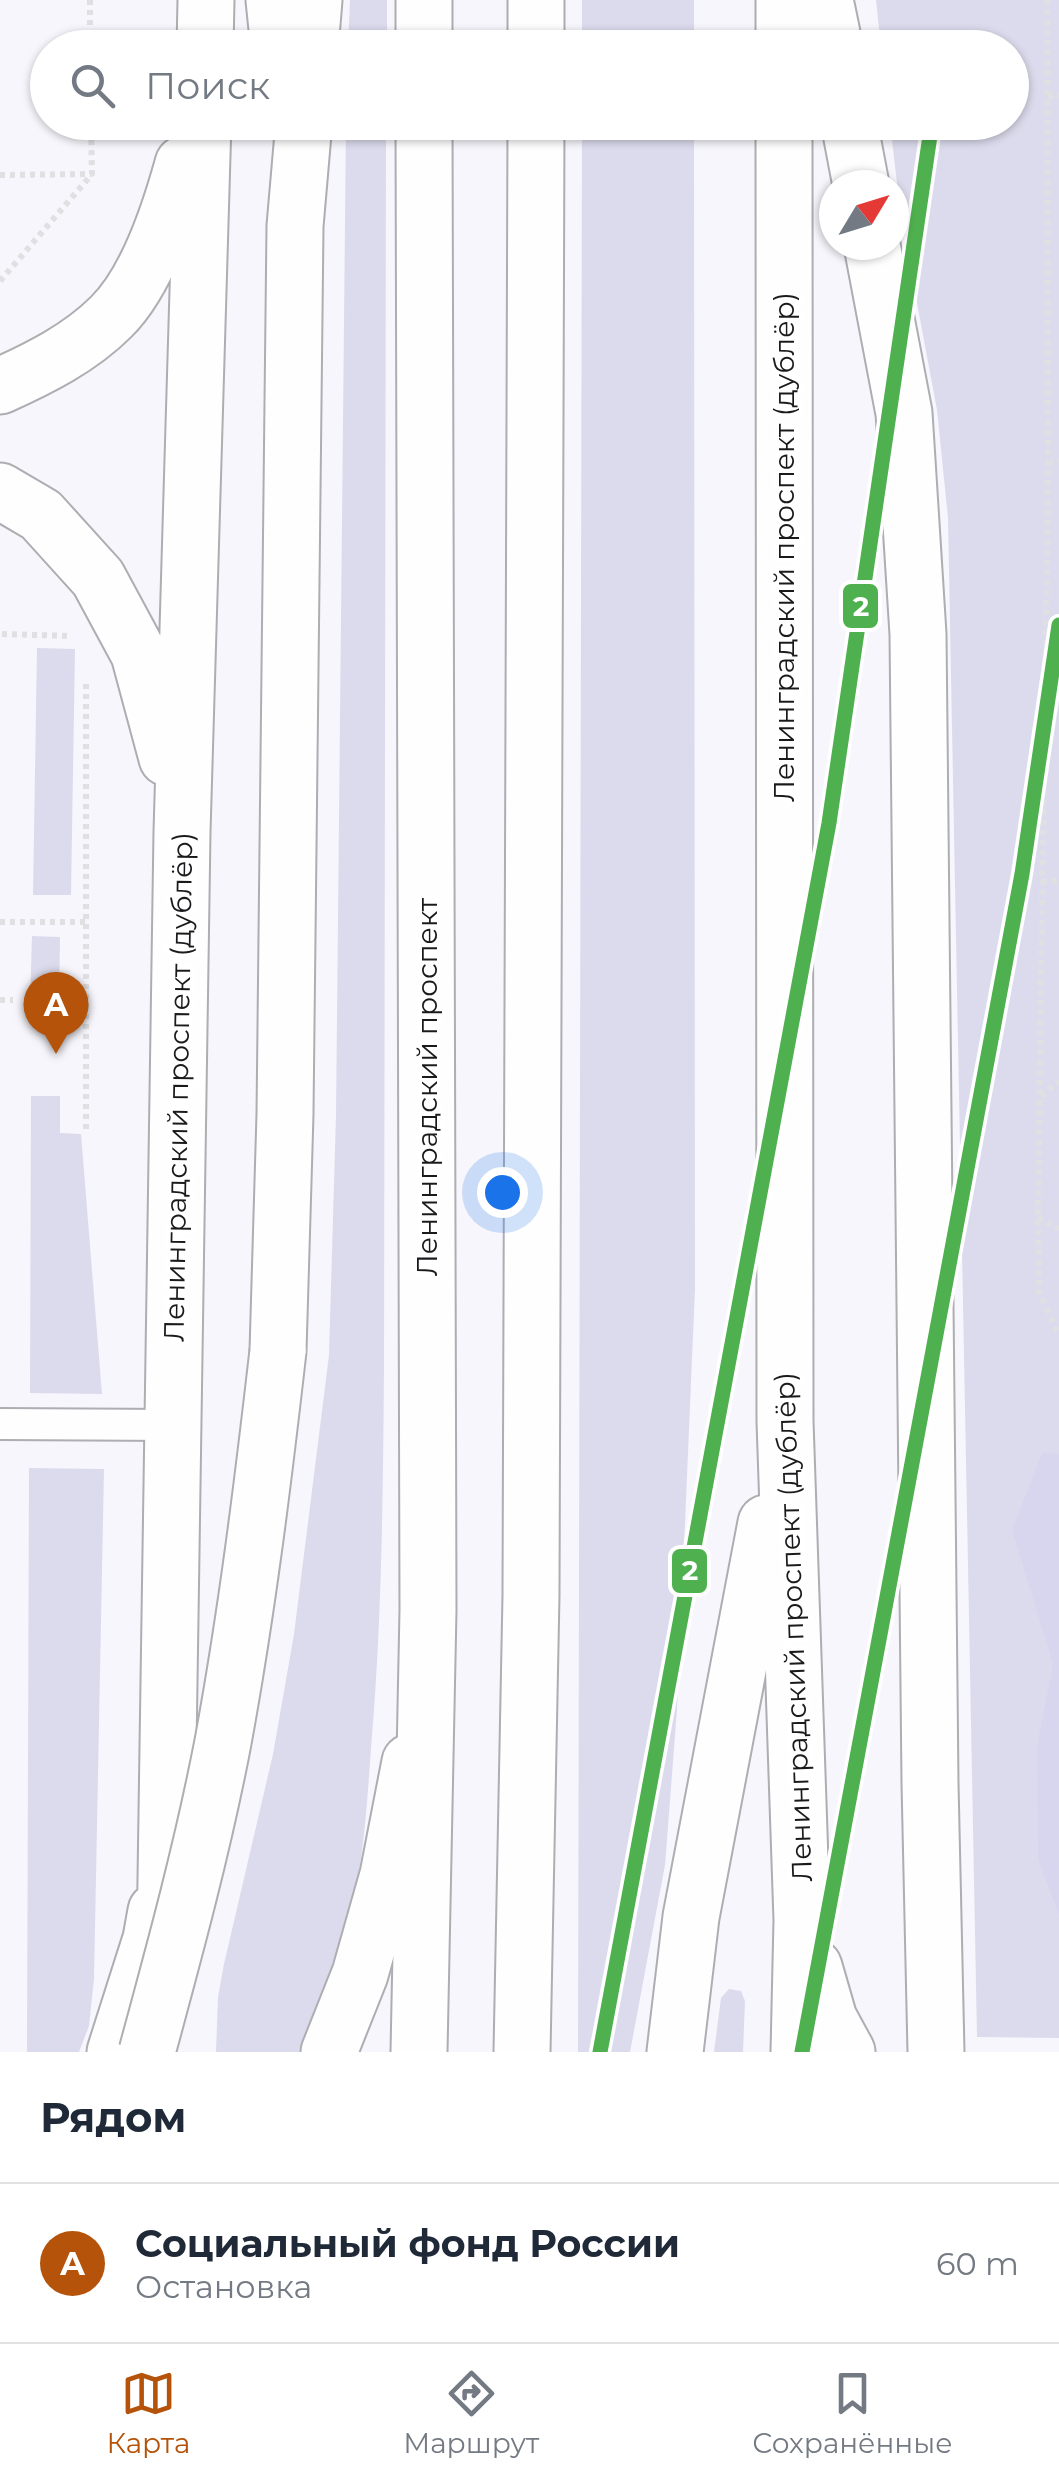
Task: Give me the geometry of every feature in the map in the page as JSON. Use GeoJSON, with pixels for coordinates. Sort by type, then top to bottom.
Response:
{"type":"FeatureCollection","features":[{"type":"Feature","properties":{"kind":"main road"},"geometry":{"type":"LineString","coordinates":[[205,30],[206,0]]}},
{"type":"Feature","properties":{"kind":"main road"},"geometry":{"type":"LineString","coordinates":[[274,0],[277,30]]}},
{"type":"Feature","properties":{"kind":"main road"},"geometry":{"type":"LineString","coordinates":[[312,30],[314,0]]}},
{"type":"Feature","properties":{"kind":"main road"},"geometry":{"type":"LineString","coordinates":[[424,0],[424,30]]}},
{"type":"Feature","properties":{"kind":"main road"},"geometry":{"type":"LineString","coordinates":[[536,0],[536,30]]}},
{"type":"Feature","properties":{"kind":"main road"},"geometry":{"type":"LineString","coordinates":[[784,0],[784,30]]}},
{"type":"Feature","properties":{"kind":"main road"},"geometry":{"type":"LineString","coordinates":[[826,0],[831,30]]}},
{"type":"Feature","properties":{"kind":"main road"},"geometry":{"type":"LineString","coordinates":[[0,386],[53,361],[113,316],[152,257],[189,140]]}},
{"type":"Feature","properties":{"kind":"main road","name":"Ленинградский проспект (дублёр)"},"geometry":{"type":"LineString","coordinates":[[164,2052],[182,832],[201,140]]}},
{"type":"Feature","properties":{"kind":"main road"},"geometry":{"type":"LineString","coordinates":[[288,140],[295,226]]}},
{"type":"Feature","properties":{"kind":"main road"},"geometry":{"type":"LineString","coordinates":[[148,2052],[201,1846],[222,1744],[246,1608],[278,1351],[285,1114],[295,226],[302,140]]}},
{"type":"Feature","properties":{"kind":"main road","name":"Ленинградский проспект"},"geometry":{"type":"LineString","coordinates":[[419,2052],[428,1610],[424,140]]}},
{"type":"Feature","properties":{"kind":"main road"},"geometry":{"type":"LineString","coordinates":[[522,2052],[531,1595],[536,140]]}},
{"type":"Feature","properties":{"kind":"main road","name":"Ленинградский проспект (дублёр)"},"geometry":{"type":"LineString","coordinates":[[784,140],[785,1422],[802,1920],[799,2052]]}},
{"type":"Feature","properties":{"kind":"main road"},"geometry":{"type":"LineString","coordinates":[[852,140],[858,170]]}},
{"type":"Feature","properties":{"kind":"main road"},"geometry":{"type":"LineString","coordinates":[[875,260],[904,413],[918,634],[936,2052]]}},
{"type":"Feature","properties":{"kind":"main road"},"geometry":{"type":"LineString","coordinates":[[0,491],[41,514],[98,578],[139,654],[182,832]]}},
{"type":"Feature","properties":{"kind":"main road"},"geometry":{"type":"LineString","coordinates":[[674,2052],[692,1917],[785,1422]]}},
{"type":"Feature","properties":{"kind":"main road"},"geometry":{"type":"LineString","coordinates":[[329,2052],[360,1974],[388,1875],[411,1756],[428,1610]]}},
{"type":"Feature","properties":{"kind":"main road"},"geometry":{"type":"LineString","coordinates":[[115,2052],[151,1939],[167,1853]]}},
{"type":"Feature","properties":{"kind":"main road"},"geometry":{"type":"LineString","coordinates":[[802,1920],[829,2019],[847,2052]]}},
{"type":"Feature","properties":{"kind":"lane"},"geometry":{"type":"LineString","coordinates":[[0,1424],[173,1424]]}},
{"type":"Feature","properties":{"kind":"path"},"geometry":{"type":"LineString","coordinates":[[90,0],[90,30]]}},
{"type":"Feature","properties":{"kind":"path"},"geometry":{"type":"LineString","coordinates":[[1047,0],[1048,463],[1038,1218],[1039,1292],[1059,1335]]}},
{"type":"Feature","properties":{"kind":"path"},"geometry":{"type":"LineString","coordinates":[[1048,96],[1059,95]]}},
{"type":"Feature","properties":{"kind":"path"},"geometry":{"type":"LineString","coordinates":[[0,281],[92,174],[92,140]]}},
{"type":"Feature","properties":{"kind":"path"},"geometry":{"type":"LineString","coordinates":[[0,175],[92,174]]}},
{"type":"Feature","properties":{"kind":"path"},"geometry":{"type":"LineString","coordinates":[[1048,463],[1059,461]]}},
{"type":"Feature","properties":{"kind":"path"},"geometry":{"type":"LineString","coordinates":[[2,634],[75,636],[80,646]]}},
{"type":"Feature","properties":{"kind":"path"},"geometry":{"type":"LineString","coordinates":[[86,674],[86,1129]]}},
{"type":"Feature","properties":{"kind":"path"},"geometry":{"type":"LineString","coordinates":[[1042,882],[1059,881]]}},
{"type":"Feature","properties":{"kind":"path"},"geometry":{"type":"LineString","coordinates":[[0,922],[86,922]]}},
{"type":"Feature","properties":{"kind":"path"},"geometry":{"type":"LineString","coordinates":[[0,1000],[13,1000]]}},
{"type":"Feature","properties":{"kind":"path"},"geometry":{"type":"LineString","coordinates":[[1040,1097],[1059,1081]]}},
{"type":"Feature","properties":{"kind":"path"},"geometry":{"type":"LineString","coordinates":[[1038,1218],[1059,1229]]}},
{"type":"Feature","properties":{"kind":"shaded area"},"geometry":{"type":"Polygon","coordinates":[[[350,0],[387,0],[387,30],[349,30],[350,0]]]}},
{"type":"Feature","properties":{"kind":"shaded area"},"geometry":{"type":"Polygon","coordinates":[[[582,0],[694,0],[694,30],[582,30],[582,0]]]}},
{"type":"Feature","properties":{"kind":"shaded area"},"geometry":{"type":"Polygon","coordinates":[[[876,0],[1059,0],[1059,2038],[977,2037],[948,518],[937,410],[909,260],[909,170],[895,170],[892,140],[1029,140],[1029,30],[879,30],[876,0]]]}},
{"type":"Feature","properties":{"kind":"shaded area"},"geometry":{"type":"Polygon","coordinates":[[[346,140],[386,140],[384,1366],[375,1700],[364,1836],[345,1939],[303,2052],[216,2052],[224,1964],[273,1754],[294,1634],[329,1355],[336,1115],[346,140]]]}},
{"type":"Feature","properties":{"kind":"shaded area"},"geometry":{"type":"Polygon","coordinates":[[[582,140],[694,140],[695,1289],[677,1710],[665,1865],[630,2052],[578,2052],[582,140]]]}},
{"type":"Feature","properties":{"kind":"shaded area"},"geometry":{"type":"Polygon","coordinates":[[[37,648],[75,649],[71,895],[33,895],[37,648]]]}},
{"type":"Feature","properties":{"kind":"shaded area"},"geometry":{"type":"Polygon","coordinates":[[[32,936],[60,937],[59,1003],[30,1002],[32,936]]]}},
{"type":"Feature","properties":{"kind":"shaded area"},"geometry":{"type":"Polygon","coordinates":[[[31,1096],[60,1096],[60,1133],[81,1134],[102,1394],[30,1393],[31,1096]]]}},
{"type":"Feature","properties":{"kind":"shaded area"},"geometry":{"type":"Polygon","coordinates":[[[1042,1453],[1059,1454],[1059,1915],[1038,1859],[1037,1745],[1053,1664],[1012,1530],[1042,1453]]]}},
{"type":"Feature","properties":{"kind":"shaded area"},"geometry":{"type":"Polygon","coordinates":[[[29,1468],[104,1469],[94,1979],[89,2026],[79,2052],[27,2052],[29,1468]]]}},
{"type":"Feature","properties":{"kind":"shaded area"},"geometry":{"type":"Polygon","coordinates":[[[729,1989],[741,1991],[745,2001],[743,2052],[714,2052],[721,1998],[729,1989]]]}},
{"type":"Feature","properties":{"kind":"transit line","name":"2"},"geometry":{"type":"LineString","coordinates":[[600,2052],[829,823],[929,140]]}},
{"type":"Feature","properties":{"kind":"transit line","name":"2"},"geometry":{"type":"LineString","coordinates":[[802,2052],[1022,874],[1059,625]]}},
{"type":"Feature","properties":{"kind":"place","name":"Социальный фонд России"},"geometry":{"type":"Point","coordinates":[56,1054]}}]}
